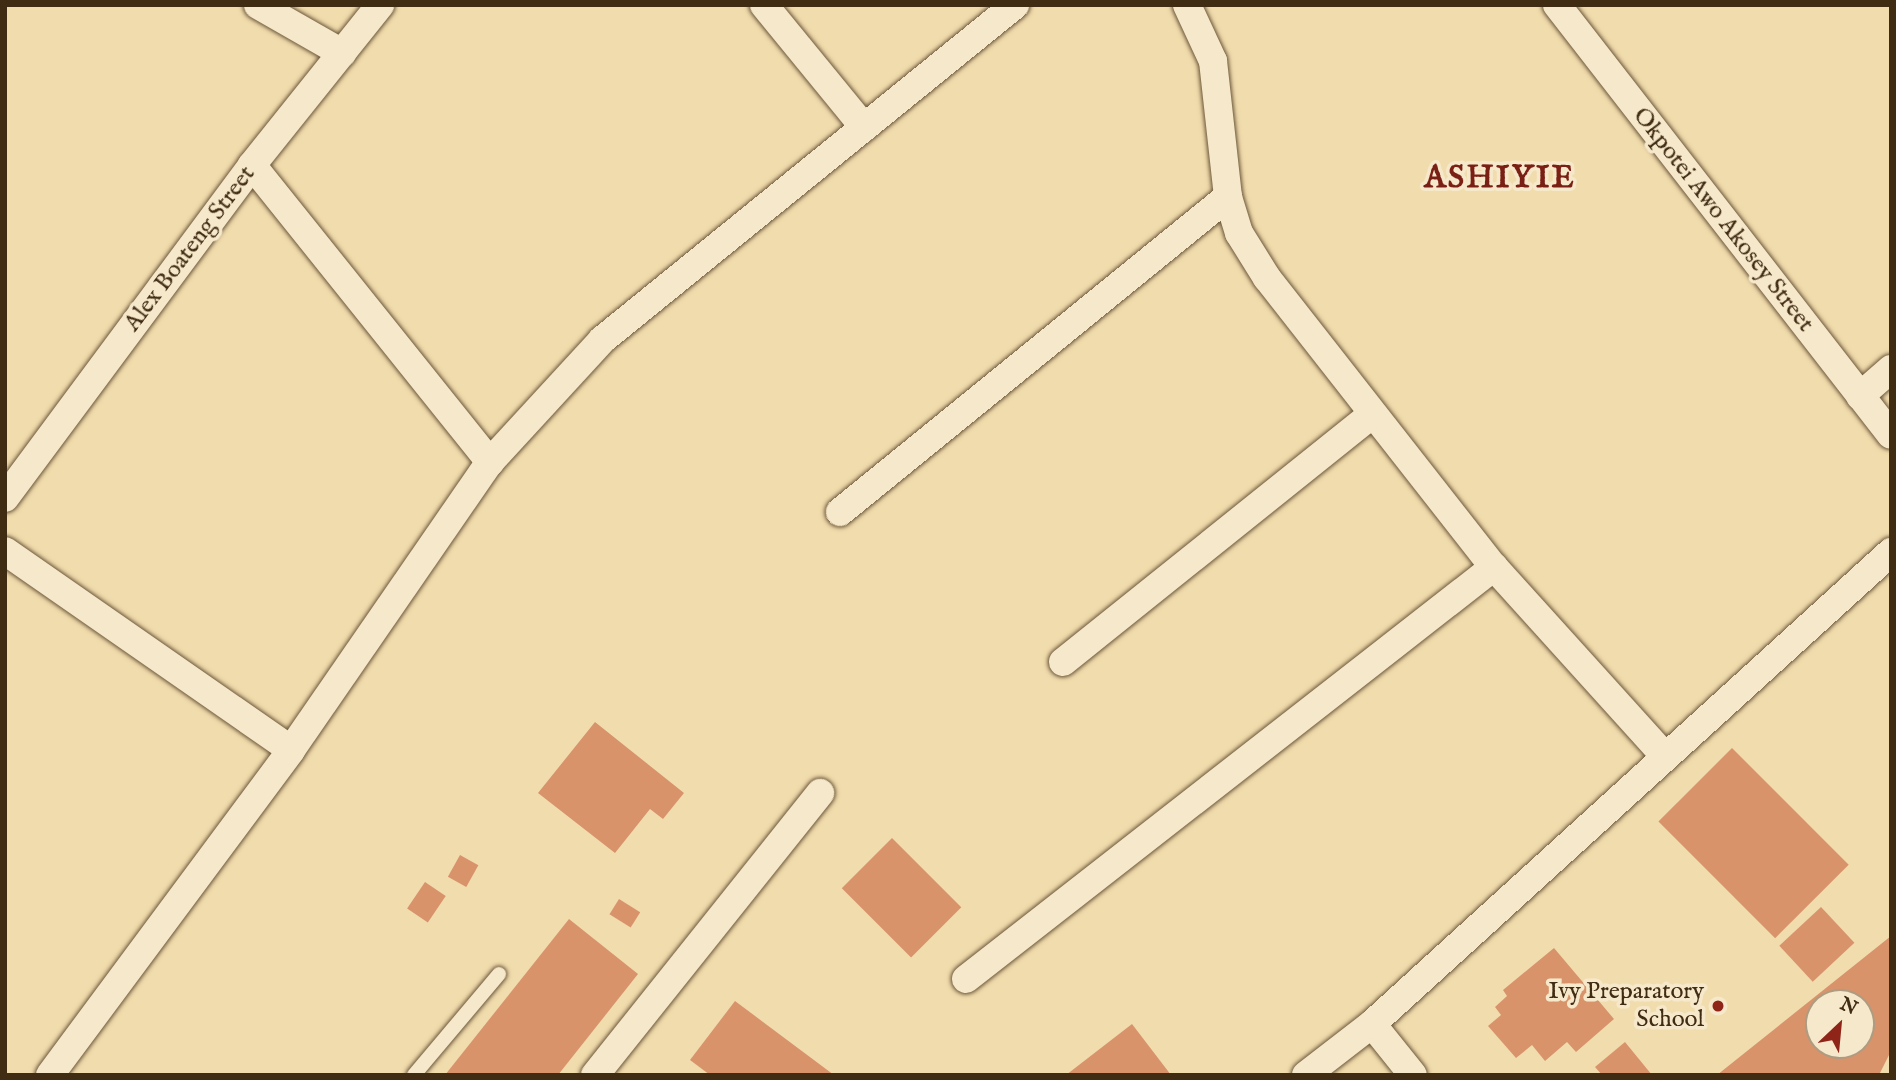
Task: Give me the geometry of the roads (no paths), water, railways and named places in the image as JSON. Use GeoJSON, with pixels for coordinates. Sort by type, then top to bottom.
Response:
{"type":"FeatureCollection","features":[{"type":"Feature","properties":{"kind":"street"},"geometry":{"type":"LineString","coordinates":[[258,5],[342,53]]}},
{"type":"Feature","properties":{"kind":"street","name":"Alex Boateng Street"},"geometry":{"type":"LineString","coordinates":[[5,498],[252,165],[380,5]]}},
{"type":"Feature","properties":{"kind":"street"},"geometry":{"type":"LineString","coordinates":[[764,5],[864,127]]}},
{"type":"Feature","properties":{"kind":"street"},"geometry":{"type":"LineString","coordinates":[[50,1075],[291,750],[490,462],[601,340],[1015,5]]}},
{"type":"Feature","properties":{"kind":"street"},"geometry":{"type":"LineString","coordinates":[[1187,5],[1213,61],[1228,197],[1239,233],[1267,278],[1371,415],[1494,567],[1664,755]]}},
{"type":"Feature","properties":{"kind":"street","name":"Okpotei Awo Akosey Street"},"geometry":{"type":"LineString","coordinates":[[1557,5],[1891,435]]}},
{"type":"Feature","properties":{"kind":"street"},"geometry":{"type":"LineString","coordinates":[[252,165],[490,462]]}},
{"type":"Feature","properties":{"kind":"street"},"geometry":{"type":"LineString","coordinates":[[840,512],[1228,197]]}},
{"type":"Feature","properties":{"kind":"street"},"geometry":{"type":"LineString","coordinates":[[1860,396],[1891,369]]}},
{"type":"Feature","properties":{"kind":"street"},"geometry":{"type":"LineString","coordinates":[[1063,662],[1371,415]]}},
{"type":"Feature","properties":{"kind":"street"},"geometry":{"type":"LineString","coordinates":[[5,551],[291,750]]}},
{"type":"Feature","properties":{"kind":"street"},"geometry":{"type":"LineString","coordinates":[[1306,1075],[1372,1024],[1664,755],[1891,552]]}},
{"type":"Feature","properties":{"kind":"street"},"geometry":{"type":"LineString","coordinates":[[966,979],[1494,567]]}},
{"type":"Feature","properties":{"kind":"street"},"geometry":{"type":"LineString","coordinates":[[595,1075],[820,793]]}},
{"type":"Feature","properties":{"kind":"street"},"geometry":{"type":"LineString","coordinates":[[1372,1024],[1413,1075]]}},
{"type":"Feature","properties":{"kind":"lane"},"geometry":{"type":"LineString","coordinates":[[414,1075],[499,974]]}},
{"type":"Feature","properties":{"kind":"place","name":"Ivy Preparatory School"},"geometry":{"type":"Point","coordinates":[1718,1006]}},
{"type":"Feature","properties":{"kind":"district","name":"ASHIYIE"},"geometry":{"type":"Point","coordinates":[1500,179]}}]}
